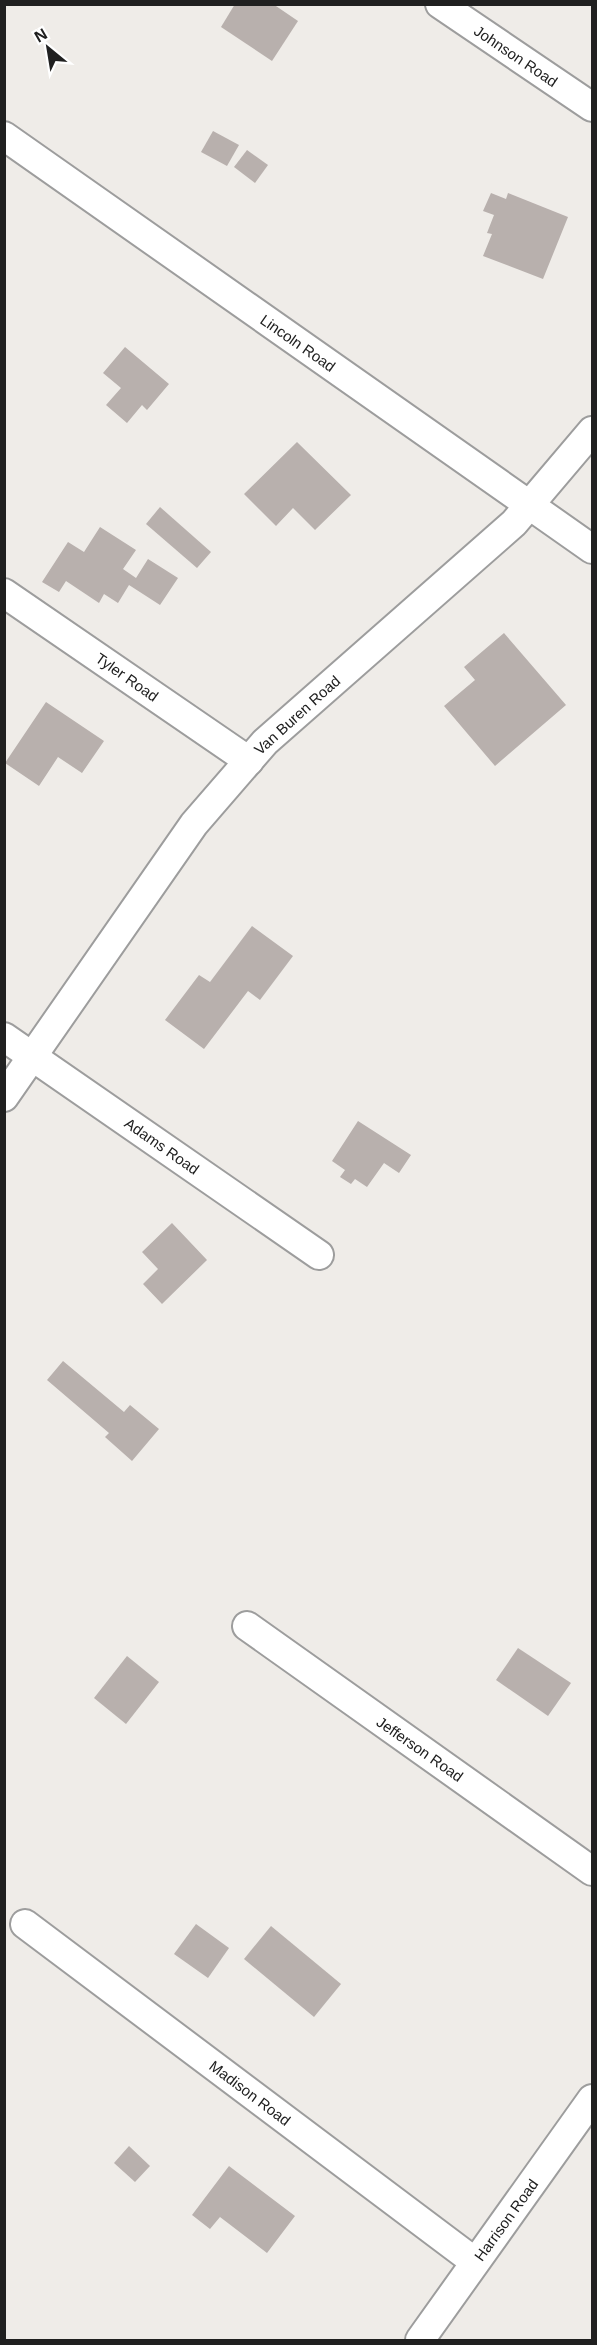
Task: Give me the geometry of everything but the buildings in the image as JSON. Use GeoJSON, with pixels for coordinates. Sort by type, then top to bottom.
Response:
{"type":"FeatureCollection","features":[{"type":"Feature","properties":{"kind":"street","name":"Johnson Road"},"geometry":{"type":"LineString","coordinates":[[440,4],[592,107]]}},
{"type":"Feature","properties":{"kind":"street","name":"Lincoln Road"},"geometry":{"type":"LineString","coordinates":[[4,136],[592,549]]}},
{"type":"Feature","properties":{"kind":"street","name":"Van Buren Road"},"geometry":{"type":"LineString","coordinates":[[4,1097],[194,824],[265,742],[514,523],[592,432]]}},
{"type":"Feature","properties":{"kind":"street","name":"Tyler Road"},"geometry":{"type":"LineString","coordinates":[[4,593],[249,761]]}},
{"type":"Feature","properties":{"kind":"street","name":"Adams Road"},"geometry":{"type":"LineString","coordinates":[[4,1037],[319,1255]]}},
{"type":"Feature","properties":{"kind":"street","name":"Jefferson Road"},"geometry":{"type":"LineString","coordinates":[[247,1626],[592,1871]]}},
{"type":"Feature","properties":{"kind":"street","name":"Madison Road"},"geometry":{"type":"LineString","coordinates":[[24,1924],[475,2262]]}},
{"type":"Feature","properties":{"kind":"street","name":"Harrison Road"},"geometry":{"type":"LineString","coordinates":[[420,2340],[592,2099]]}}]}
